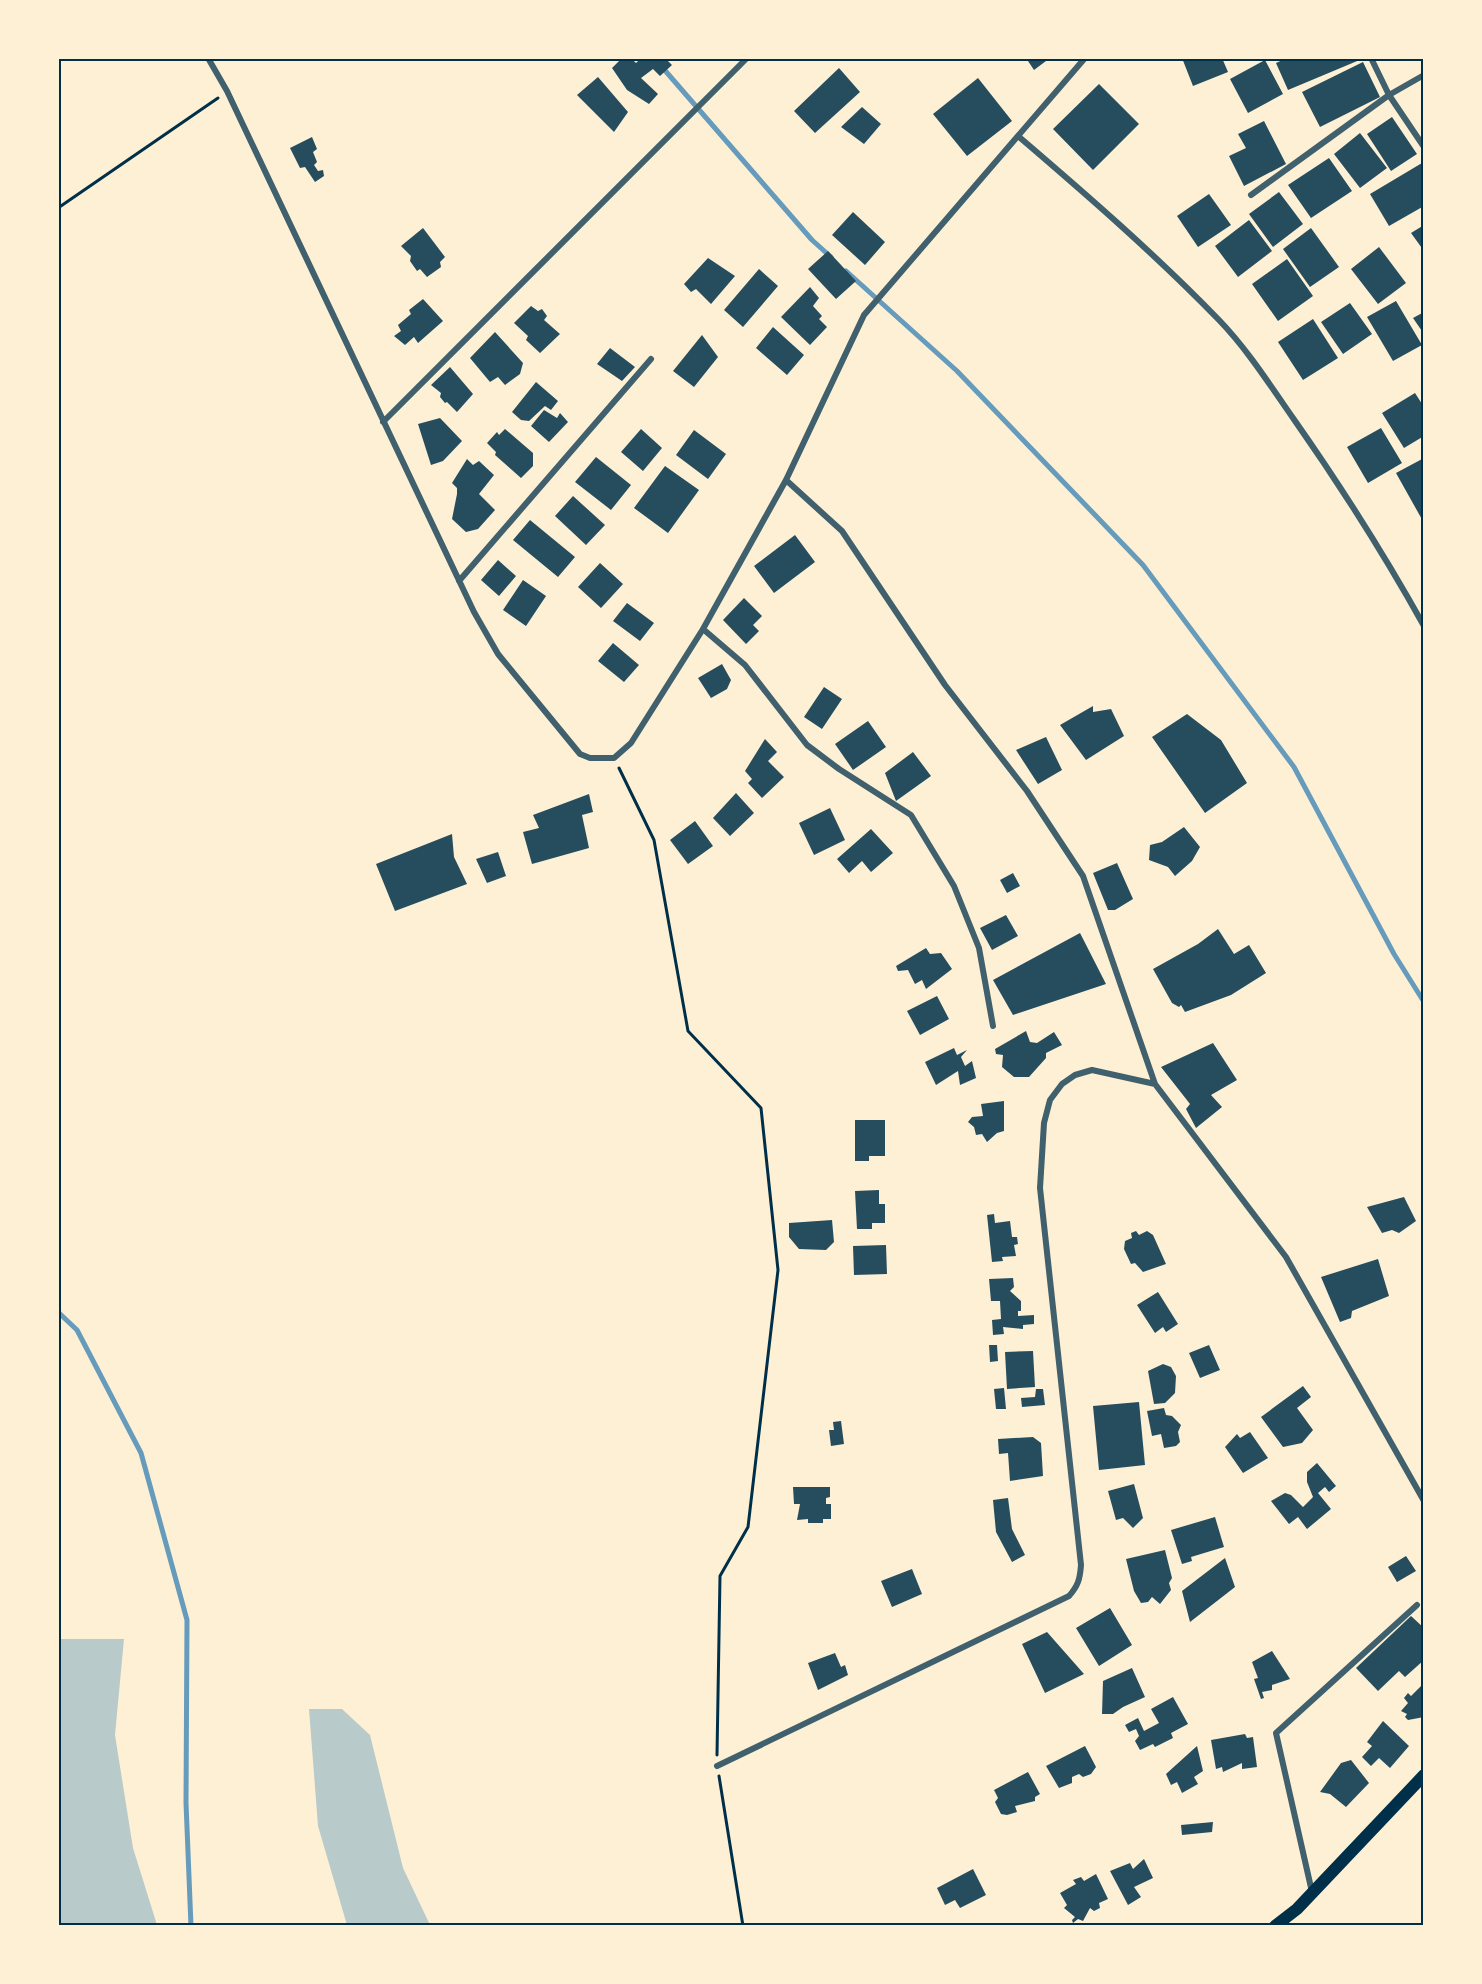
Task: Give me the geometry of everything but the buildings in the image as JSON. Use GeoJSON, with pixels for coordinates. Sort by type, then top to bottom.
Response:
{"type":"FeatureCollection","features":[{"type":"Feature","properties":{"kind":"main road"},"geometry":{"type":"LineString","coordinates":[[1275,1926],[1297,1909],[1424,1775]]}},
{"type":"Feature","properties":{"kind":"street"},"geometry":{"type":"LineString","coordinates":[[208,58],[227,92],[459,581],[498,654],[580,754],[590,758],[614,758],[631,743],[703,629],[786,480],[864,315],[1085,58]]}},
{"type":"Feature","properties":{"kind":"street"},"geometry":{"type":"LineString","coordinates":[[383,422],[747,58]]}},
{"type":"Feature","properties":{"kind":"street"},"geometry":{"type":"LineString","coordinates":[[1371,58],[1389,95],[1424,147]]}},
{"type":"Feature","properties":{"kind":"street"},"geometry":{"type":"LineString","coordinates":[[1251,195],[1389,95],[1424,75]]}},
{"type":"Feature","properties":{"kind":"street"},"geometry":{"type":"LineString","coordinates":[[1018,136],[1105,211],[1221,322],[1272,388],[1324,463],[1388,562],[1424,626]]}},
{"type":"Feature","properties":{"kind":"street"},"geometry":{"type":"LineString","coordinates":[[459,581],[651,359]]}},
{"type":"Feature","properties":{"kind":"street"},"geometry":{"type":"LineString","coordinates":[[786,480],[842,531],[945,685],[1027,791],[1083,876],[1155,1084],[1286,1257],[1424,1501]]}},
{"type":"Feature","properties":{"kind":"street"},"geometry":{"type":"LineString","coordinates":[[703,629],[745,665],[807,745],[911,815],[954,886],[979,948],[993,1026]]}},
{"type":"Feature","properties":{"kind":"street"},"geometry":{"type":"LineString","coordinates":[[717,1766],[1069,1596],[1075,1590],[1080,1580],[1081,1566],[1040,1188],[1044,1123],[1050,1100],[1062,1084],[1075,1075],[1092,1070],[1155,1084]]}},
{"type":"Feature","properties":{"kind":"street"},"geometry":{"type":"LineString","coordinates":[[1312,1892],[1276,1733],[1417,1605]]}},
{"type":"Feature","properties":{"kind":"path"},"geometry":{"type":"LineString","coordinates":[[58,208],[227,92]]}},
{"type":"Feature","properties":{"kind":"path"},"geometry":{"type":"LineString","coordinates":[[614,758],[654,840],[688,1031],[761,1108],[778,1270],[748,1527],[720,1576],[717,1766],[743,1926]]}},
{"type":"Feature","properties":{"kind":"shaded area"},"geometry":{"type":"Polygon","coordinates":[[[59,1639],[124,1639],[115,1735],[133,1848],[157,1925],[59,1925],[59,1639]]]}},
{"type":"Feature","properties":{"kind":"shaded area"},"geometry":{"type":"Polygon","coordinates":[[[309,1709],[342,1709],[370,1735],[403,1868],[430,1925],[347,1925],[318,1826],[309,1709]]]}},
{"type":"Feature","properties":{"kind":"waterway"},"geometry":{"type":"LineString","coordinates":[[662,67],[812,240],[831,257]]}},
{"type":"Feature","properties":{"kind":"waterway"},"geometry":{"type":"LineString","coordinates":[[846,271],[957,371],[1143,565],[1294,767],[1394,954],[1424,1002]]}},
{"type":"Feature","properties":{"kind":"waterway"},"geometry":{"type":"LineString","coordinates":[[58,1312],[77,1330],[141,1453],[187,1620],[186,1803],[191,1926]]}}]}
